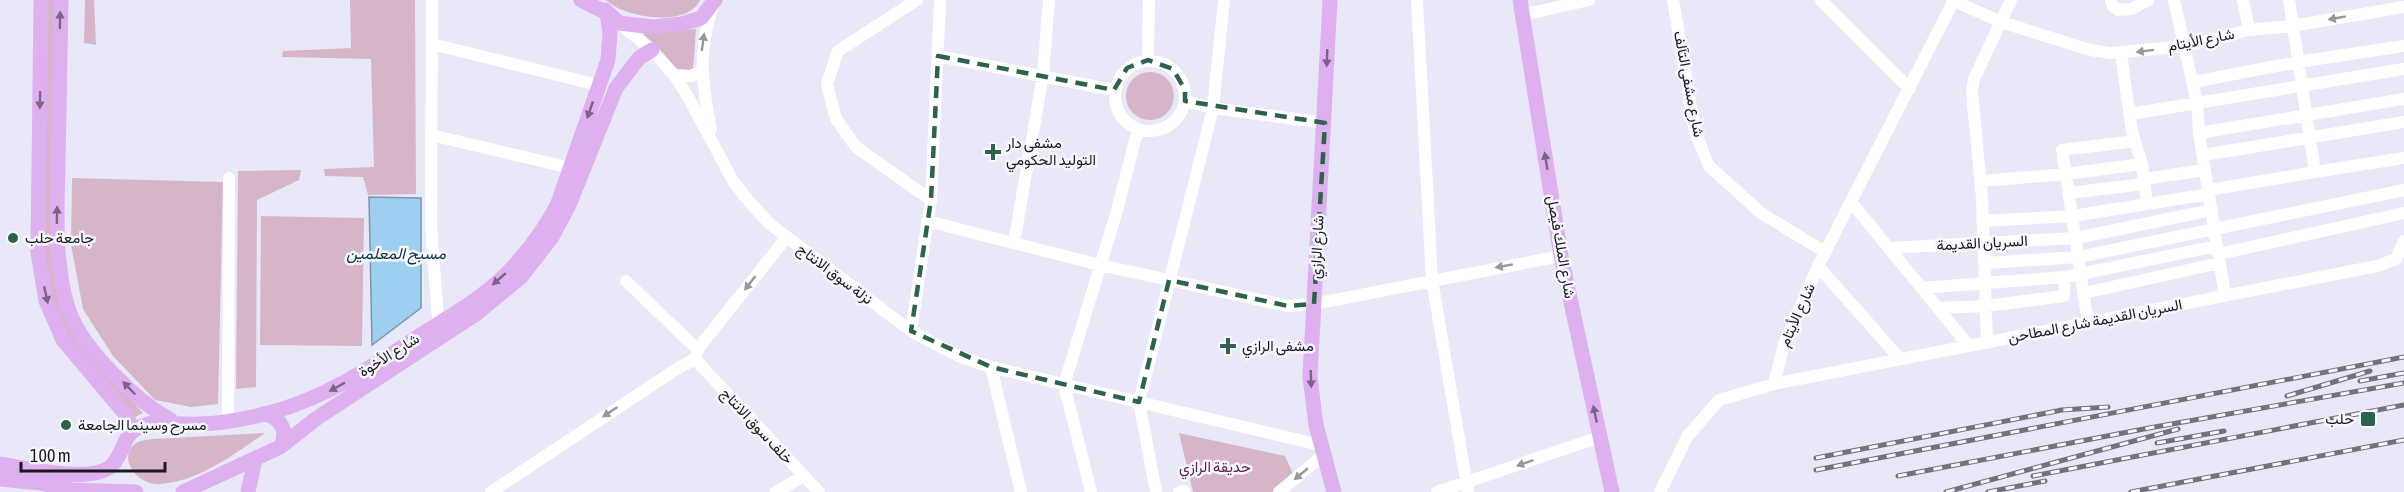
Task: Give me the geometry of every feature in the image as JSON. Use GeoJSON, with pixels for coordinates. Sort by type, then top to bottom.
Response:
{"type":"FeatureCollection","features":[{"type":"Feature","properties":{"kind":"main road"},"geometry":{"type":"LineString","coordinates":[[0,464],[71,474],[90,474],[109,469],[116,461],[123,442],[133,430],[126,415],[63,340],[46,301],[38,252],[41,0]]}},
{"type":"Feature","properties":{"kind":"main road"},"geometry":{"type":"LineString","coordinates":[[61,0],[57,250],[67,306],[78,329],[93,351],[140,399],[175,423]]}},
{"type":"Feature","properties":{"kind":"main road"},"geometry":{"type":"LineString","coordinates":[[581,0],[653,27],[682,24],[700,18],[715,0]]}},
{"type":"Feature","properties":{"kind":"main road","name":"شارع الرازي"},"geometry":{"type":"LineString","coordinates":[[1330,0],[1310,377],[1322,450],[1334,492]]}},
{"type":"Feature","properties":{"kind":"main road","name":"شارع الملك فيصل"},"geometry":{"type":"LineString","coordinates":[[1521,7],[1561,256],[1612,492]]}},
{"type":"Feature","properties":{"kind":"main road","name":"شارع الأخوة"},"geometry":{"type":"LineString","coordinates":[[576,169],[598,85],[608,60],[610,33],[608,12]]}},
{"type":"Feature","properties":{"kind":"main road","name":"شارع الأخوة"},"geometry":{"type":"LineString","coordinates":[[186,492],[280,447],[439,331],[513,267],[550,218],[616,88],[639,58],[652,50]]}},
{"type":"Feature","properties":{"kind":"main road","name":"شارع الأخوة"},"geometry":{"type":"LineString","coordinates":[[133,430],[149,423],[190,424],[228,420],[297,405],[332,390],[439,331]]}},
{"type":"Feature","properties":{"kind":"main road"},"geometry":{"type":"LineString","coordinates":[[263,414],[274,417],[282,425],[284,436],[280,447]]}},
{"type":"Feature","properties":{"kind":"main road"},"geometry":{"type":"LineString","coordinates":[[248,492],[255,459]]}},
{"type":"Feature","properties":{"kind":"main road"},"geometry":{"type":"LineString","coordinates":[[116,461],[121,477],[134,491]]}},
{"type":"Feature","properties":{"kind":"main road"},"geometry":{"type":"LineString","coordinates":[[0,479],[73,490],[134,491]]}},
{"type":"Feature","properties":{"kind":"street"},"geometry":{"type":"LineString","coordinates":[[432,0],[431,228],[439,331]]}},
{"type":"Feature","properties":{"kind":"street"},"geometry":{"type":"LineString","coordinates":[[714,141],[702,84],[702,71],[703,41],[715,0]]}},
{"type":"Feature","properties":{"kind":"street"},"geometry":{"type":"LineString","coordinates":[[917,0],[838,51],[827,84],[836,119],[856,147],[930,200]]}},
{"type":"Feature","properties":{"kind":"street"},"geometry":{"type":"LineString","coordinates":[[911,332],[930,200],[940,0]]}},
{"type":"Feature","properties":{"kind":"street"},"geometry":{"type":"LineString","coordinates":[[1014,243],[1043,75],[1049,0]]}},
{"type":"Feature","properties":{"kind":"street"},"geometry":{"type":"LineString","coordinates":[[1148,60],[1149,0]]}},
{"type":"Feature","properties":{"kind":"street"},"geometry":{"type":"LineString","coordinates":[[1156,492],[1139,402],[1213,108],[1224,0]]}},
{"type":"Feature","properties":{"kind":"street"},"geometry":{"type":"LineString","coordinates":[[1417,0],[1432,279],[1467,488]]}},
{"type":"Feature","properties":{"kind":"street"},"geometry":{"type":"LineString","coordinates":[[1521,7],[1589,0]]}},
{"type":"Feature","properties":{"kind":"street","name":"شارع مشفى التآلف"},"geometry":{"type":"LineString","coordinates":[[1673,0],[1695,132],[1709,166],[1761,213],[1825,252]]}},
{"type":"Feature","properties":{"kind":"street"},"geometry":{"type":"LineString","coordinates":[[1821,0],[1910,89]]}},
{"type":"Feature","properties":{"kind":"street"},"geometry":{"type":"LineString","coordinates":[[1988,343],[1980,181],[1972,93],[1974,80],[2011,0]]}},
{"type":"Feature","properties":{"kind":"street"},"geometry":{"type":"LineString","coordinates":[[2111,0],[2113,6],[2118,10],[2133,9],[2148,0]]}},
{"type":"Feature","properties":{"kind":"street"},"geometry":{"type":"LineString","coordinates":[[2174,0],[2197,103],[2199,133],[2225,296]]}},
{"type":"Feature","properties":{"kind":"street"},"geometry":{"type":"LineString","coordinates":[[2244,0],[2249,30]]}},
{"type":"Feature","properties":{"kind":"street"},"geometry":{"type":"LineString","coordinates":[[2289,0],[2315,172],[2404,158]]}},
{"type":"Feature","properties":{"kind":"street","name":"شارع الأيتام"},"geometry":{"type":"LineString","coordinates":[[1774,384],[1784,344],[1818,266],[1954,1],[2001,22],[2090,50],[2121,53],[2185,46],[2249,30],[2292,26],[2404,7]]}},
{"type":"Feature","properties":{"kind":"street"},"geometry":{"type":"LineString","coordinates":[[608,12],[652,50],[674,75],[714,141]]}},
{"type":"Feature","properties":{"kind":"street"},"geometry":{"type":"LineString","coordinates":[[432,44],[598,85]]}},
{"type":"Feature","properties":{"kind":"street"},"geometry":{"type":"LineString","coordinates":[[2193,82],[2298,62],[2404,46]]}},
{"type":"Feature","properties":{"kind":"street"},"geometry":{"type":"LineString","coordinates":[[2121,53],[2135,141],[2142,164],[2147,204]]}},
{"type":"Feature","properties":{"kind":"street"},"geometry":{"type":"LineString","coordinates":[[938,56],[1114,90]]}},
{"type":"Feature","properties":{"kind":"street"},"geometry":{"type":"LineString","coordinates":[[1148,60],[1163,63],[1173,69],[1181,79],[1185,90],[1185,101],[1180,115],[1162,129],[1150,132],[1137,129],[1120,115],[1115,104],[1114,90],[1119,78],[1127,68],[1148,60]]}},
{"type":"Feature","properties":{"kind":"street"},"geometry":{"type":"LineString","coordinates":[[2130,114],[2404,69]]}},
{"type":"Feature","properties":{"kind":"street"},"geometry":{"type":"LineString","coordinates":[[674,75],[691,76],[702,71]]}},
{"type":"Feature","properties":{"kind":"street"},"geometry":{"type":"LineString","coordinates":[[2199,133],[2404,99]]}},
{"type":"Feature","properties":{"kind":"street"},"geometry":{"type":"LineString","coordinates":[[1185,101],[1213,108],[1324,123]]}},
{"type":"Feature","properties":{"kind":"street"},"geometry":{"type":"LineString","coordinates":[[2203,155],[2404,122]]}},
{"type":"Feature","properties":{"kind":"street"},"geometry":{"type":"LineString","coordinates":[[1091,492],[1064,385],[1137,129]]}},
{"type":"Feature","properties":{"kind":"street"},"geometry":{"type":"LineString","coordinates":[[431,135],[576,169]]}},
{"type":"Feature","properties":{"kind":"street","name":"نزلة سوق الانتاج"},"geometry":{"type":"LineString","coordinates":[[714,141],[726,168],[742,193],[761,215],[911,332],[958,356],[991,367],[1139,402],[1322,450]]}},
{"type":"Feature","properties":{"kind":"street"},"geometry":{"type":"LineString","coordinates":[[2088,323],[2062,153],[2135,141]]}},
{"type":"Feature","properties":{"kind":"street"},"geometry":{"type":"LineString","coordinates":[[1980,181],[2066,174],[2142,164]]}},
{"type":"Feature","properties":{"kind":"street"},"geometry":{"type":"LineString","coordinates":[[2069,193],[2205,171]]}},
{"type":"Feature","properties":{"kind":"street","name":"السريان القديمة"},"geometry":{"type":"LineString","coordinates":[[1982,221],[2073,216],[2315,172]]}},
{"type":"Feature","properties":{"kind":"street"},"geometry":{"type":"LineString","coordinates":[[228,420],[229,178]]}},
{"type":"Feature","properties":{"kind":"street","name":"السريان القديمة"},"geometry":{"type":"LineString","coordinates":[[1984,263],[2079,257],[2404,190]]}},
{"type":"Feature","properties":{"kind":"street"},"geometry":{"type":"LineString","coordinates":[[1852,203],[1969,346]]}},
{"type":"Feature","properties":{"kind":"street","name":"السريان القديمة"},"geometry":{"type":"LineString","coordinates":[[1889,248],[2076,238],[2212,210]]}},
{"type":"Feature","properties":{"kind":"street"},"geometry":{"type":"LineString","coordinates":[[2084,293],[2219,254],[2404,213]]}},
{"type":"Feature","properties":{"kind":"street"},"geometry":{"type":"LineString","coordinates":[[927,221],[1100,265],[1288,306],[1314,304],[1432,279],[1561,256]]}},
{"type":"Feature","properties":{"kind":"street"},"geometry":{"type":"LineString","coordinates":[[491,492],[696,354],[787,237]]}},
{"type":"Feature","properties":{"kind":"street","name":"السريان القديمة شارع المطاحن"},"geometry":{"type":"LineString","coordinates":[[1659,492],[1687,437],[1719,400],[1774,384],[2377,266],[2396,259],[2404,241]]}},
{"type":"Feature","properties":{"kind":"street"},"geometry":{"type":"LineString","coordinates":[[1921,288],[2065,277],[2219,254]]}},
{"type":"Feature","properties":{"kind":"street"},"geometry":{"type":"LineString","coordinates":[[1818,266],[1900,359]]}},
{"type":"Feature","properties":{"kind":"street"},"geometry":{"type":"LineString","coordinates":[[1938,308],[1986,306],[2064,296],[2065,277]]}},
{"type":"Feature","properties":{"kind":"street","name":"خلف سوق الانتاج"},"geometry":{"type":"LineString","coordinates":[[626,281],[696,354],[819,492]]}},
{"type":"Feature","properties":{"kind":"street"},"geometry":{"type":"LineString","coordinates":[[991,367],[1021,492]]}},
{"type":"Feature","properties":{"kind":"street"},"geometry":{"type":"LineString","coordinates":[[1437,492],[1467,488],[1600,437]]}},
{"type":"Feature","properties":{"kind":"street"},"geometry":{"type":"LineString","coordinates":[[1280,492],[1322,450]]}},
{"type":"Feature","properties":{"kind":"street"},"geometry":{"type":"LineString","coordinates":[[776,492],[804,476]]}},
{"type":"Feature","properties":{"kind":"highlighted area"},"geometry":{"type":"Polygon","coordinates":[[[938,56],[1114,90],[1127,68],[1148,60],[1173,69],[1185,90],[1185,101],[1325,123],[1314,304],[1288,306],[1169,280],[1139,402],[991,367],[911,331],[931,200],[938,56]]]}},
{"type":"Feature","properties":{"kind":"green space"},"geometry":{"type":"Polygon","coordinates":[[[48,0],[56,0],[53,231],[89,353],[143,413],[135,417],[74,346],[60,322],[52,295],[44,239],[48,0]]]}},
{"type":"Feature","properties":{"kind":"green space"},"geometry":{"type":"Polygon","coordinates":[[[85,0],[94,0],[96,45],[84,43],[85,0]]]}},
{"type":"Feature","properties":{"kind":"green space"},"geometry":{"type":"Polygon","coordinates":[[[350,0],[415,0],[416,194],[368,195],[363,177],[325,176],[324,169],[374,167],[371,59],[282,57],[283,51],[351,48],[350,0]]]}},
{"type":"Feature","properties":{"kind":"green space"},"geometry":{"type":"Polygon","coordinates":[[[606,0],[700,0],[693,9],[683,14],[655,17],[627,12],[606,0]]]}},
{"type":"Feature","properties":{"kind":"green space"},"geometry":{"type":"Polygon","coordinates":[[[696,29],[693,70],[679,71],[643,34],[696,29]]]}},
{"type":"Feature","properties":{"kind":"green space"},"geometry":{"type":"Polygon","coordinates":[[[1150,72],[1167,79],[1174,96],[1167,113],[1150,120],[1133,113],[1126,96],[1133,79],[1150,72]]]}},
{"type":"Feature","properties":{"kind":"green space"},"geometry":{"type":"Polygon","coordinates":[[[301,170],[299,180],[257,200],[256,387],[236,389],[238,171],[301,170]]]}},
{"type":"Feature","properties":{"kind":"green space"},"geometry":{"type":"Polygon","coordinates":[[[72,178],[223,182],[218,404],[191,407],[155,400],[113,356],[83,309],[71,245],[72,178]]]}},
{"type":"Feature","properties":{"kind":"green space"},"geometry":{"type":"Polygon","coordinates":[[[261,216],[364,218],[362,346],[260,345],[261,216]]]}},
{"type":"Feature","properties":{"kind":"green space"},"geometry":{"type":"Polygon","coordinates":[[[265,433],[216,466],[174,482],[160,484],[142,480],[128,461],[128,454],[132,447],[143,440],[265,433]]]}},
{"type":"Feature","properties":{"kind":"green space","name":"حديقة الرازي"},"geometry":{"type":"Polygon","coordinates":[[[1179,433],[1285,456],[1293,474],[1275,492],[1193,492],[1179,433]]]}},
{"type":"Feature","properties":{"kind":"water","name":"مسبح المعلمين"},"geometry":{"type":"Polygon","coordinates":[[[369,197],[421,198],[421,308],[372,345],[369,197]]]}},
{"type":"Feature","properties":{"kind":"railway"},"geometry":{"type":"LineString","coordinates":[[1816,470],[2404,357]]}},
{"type":"Feature","properties":{"kind":"railway"},"geometry":{"type":"LineString","coordinates":[[2287,396],[2370,371]]}},
{"type":"Feature","properties":{"kind":"railway"},"geometry":{"type":"LineString","coordinates":[[2360,381],[2404,373]]}},
{"type":"Feature","properties":{"kind":"railway"},"geometry":{"type":"LineString","coordinates":[[1898,476],[2149,428],[2404,383]]}},
{"type":"Feature","properties":{"kind":"railway"},"geometry":{"type":"LineString","coordinates":[[2033,476],[2404,405]]}},
{"type":"Feature","properties":{"kind":"railway"},"geometry":{"type":"LineString","coordinates":[[1816,458],[2062,410],[2108,407]]}},
{"type":"Feature","properties":{"kind":"railway"},"geometry":{"type":"LineString","coordinates":[[1946,492],[2178,429]]}},
{"type":"Feature","properties":{"kind":"railway"},"geometry":{"type":"LineString","coordinates":[[2157,443],[2224,431]]}},
{"type":"Feature","properties":{"kind":"railway"},"geometry":{"type":"LineString","coordinates":[[2131,492],[2404,440]]}},
{"type":"Feature","properties":{"kind":"railway"},"geometry":{"type":"LineString","coordinates":[[1988,492],[2045,481]]}},
{"type":"Feature","properties":{"kind":"place","name":"مشفى دار التوليد الحكومي"},"geometry":{"type":"Point","coordinates":[993,152]}},
{"type":"Feature","properties":{"kind":"place","name":"جامعة حلب"},"geometry":{"type":"Point","coordinates":[13,238]}},
{"type":"Feature","properties":{"kind":"place","name":"مشفى الرازي"},"geometry":{"type":"Point","coordinates":[1228,346]}},
{"type":"Feature","properties":{"kind":"place","name":"حلب"},"geometry":{"type":"Point","coordinates":[2368,419]}},
{"type":"Feature","properties":{"kind":"place","name":"مسرح وسينما الجامعة"},"geometry":{"type":"Point","coordinates":[66,425]}}]}
